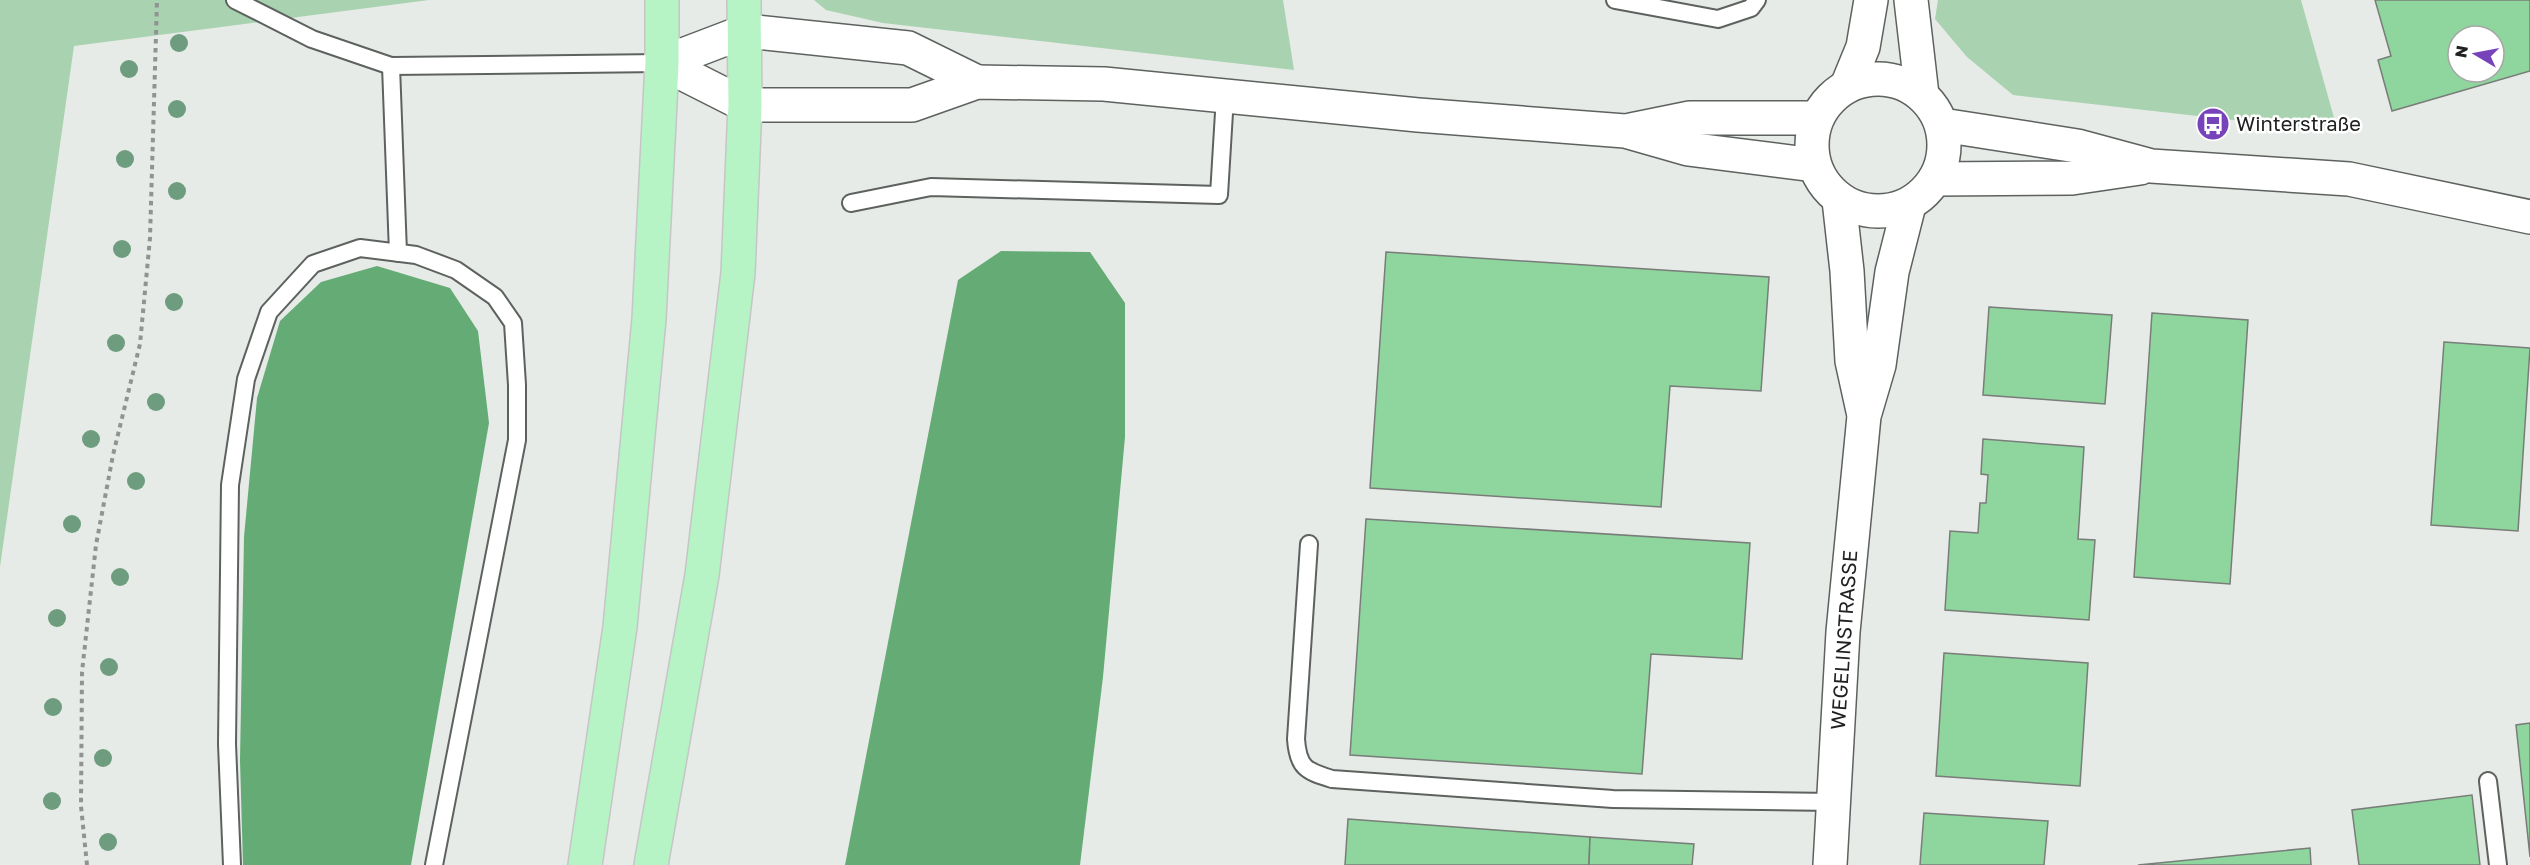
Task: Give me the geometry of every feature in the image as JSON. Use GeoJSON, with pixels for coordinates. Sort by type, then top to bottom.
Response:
{"type":"FeatureCollection","features":[{"type":"Feature","properties":{"kind":"main road"},"geometry":{"type":"LineString","coordinates":[[585,865],[621,615],[649,319],[662,63],[662,0]]}},
{"type":"Feature","properties":{"kind":"main road"},"geometry":{"type":"LineString","coordinates":[[651,865],[702,575],[738,273],[745,105],[745,16]]}},
{"type":"Feature","properties":{"kind":"street"},"geometry":{"type":"LineString","coordinates":[[1847,86],[1863,47],[1871,0]]}},
{"type":"Feature","properties":{"kind":"street"},"geometry":{"type":"LineString","coordinates":[[1911,0],[1922,94]]}},
{"type":"Feature","properties":{"kind":"street"},"geometry":{"type":"LineString","coordinates":[[662,63],[745,16],[908,48],[977,82]]}},
{"type":"Feature","properties":{"kind":"street"},"geometry":{"type":"LineString","coordinates":[[662,63],[745,105],[912,105],[977,82],[1104,84],[1624,131],[1688,149],[1814,165]]}},
{"type":"Feature","properties":{"kind":"street"},"geometry":{"type":"LineString","coordinates":[[1866,79],[1886,79],[1905,84],[1922,94],[1934,109],[1942,125],[1945,144],[1942,162],[1935,179],[1924,194],[1892,211],[1873,212],[1855,208],[1839,200],[1824,185],[1814,165],[1811,141],[1817,118],[1829,99],[1847,86],[1866,79]]}},
{"type":"Feature","properties":{"kind":"street"},"geometry":{"type":"LineString","coordinates":[[1624,131],[1690,118],[1817,118]]}},
{"type":"Feature","properties":{"kind":"street"},"geometry":{"type":"LineString","coordinates":[[1942,125],[2078,146],[2151,166],[2349,179],[2530,217]]}},
{"type":"Feature","properties":{"kind":"street"},"geometry":{"type":"LineString","coordinates":[[1935,179],[2072,178],[2151,166]]}},
{"type":"Feature","properties":{"kind":"street","name":"WEGELINSTRASSE"},"geometry":{"type":"LineString","coordinates":[[1839,200],[1847,270],[1852,361],[1864,416]]}},
{"type":"Feature","properties":{"kind":"street","name":"WEGELINSTRASSE"},"geometry":{"type":"LineString","coordinates":[[1830,865],[1843,632],[1864,416],[1879,365],[1893,272],[1909,204]]}},
{"type":"Feature","properties":{"kind":"lane"},"geometry":{"type":"LineString","coordinates":[[235,0],[312,39],[391,66],[662,63]]}},
{"type":"Feature","properties":{"kind":"lane"},"geometry":{"type":"LineString","coordinates":[[1615,0],[1718,19],[1751,8],[1757,0]]}},
{"type":"Feature","properties":{"kind":"lane"},"geometry":{"type":"LineString","coordinates":[[391,66],[398,253]]}},
{"type":"Feature","properties":{"kind":"lane"},"geometry":{"type":"LineString","coordinates":[[851,203],[931,187],[1219,195],[1225,96]]}},
{"type":"Feature","properties":{"kind":"lane"},"geometry":{"type":"LineString","coordinates":[[232,865],[227,744],[230,485],[246,379],[269,312],[313,264],[360,248],[416,255],[456,270],[495,297],[513,323],[517,385],[517,440],[434,865]]}},
{"type":"Feature","properties":{"kind":"lane"},"geometry":{"type":"LineString","coordinates":[[1309,544],[1296,739],[1298,758],[1309,772],[1332,779],[1612,799],[1834,802]]}},
{"type":"Feature","properties":{"kind":"lane"},"geometry":{"type":"LineString","coordinates":[[2488,781],[2498,865]]}},
{"type":"Feature","properties":{"kind":"path"},"geometry":{"type":"LineString","coordinates":[[87,865],[81,806],[82,672],[96,545],[113,455],[140,344],[150,238],[157,0]]}},
{"type":"Feature","properties":{"kind":"shaded area"},"geometry":{"type":"Polygon","coordinates":[[[0,0],[429,0],[74,46],[0,567],[0,0]]]}},
{"type":"Feature","properties":{"kind":"shaded area"},"geometry":{"type":"Polygon","coordinates":[[[814,0],[1283,0],[1294,70],[883,23],[826,10],[814,0]]]}},
{"type":"Feature","properties":{"kind":"shaded area"},"geometry":{"type":"Polygon","coordinates":[[[1938,0],[2301,0],[2338,132],[2013,95],[1967,57],[1935,19],[1938,0]]]}},
{"type":"Feature","properties":{"kind":"shaded area"},"geometry":{"type":"Polygon","coordinates":[[[1001,251],[1090,252],[1125,303],[1125,437],[1103,677],[1080,865],[845,865],[958,280],[1001,251]]]}},
{"type":"Feature","properties":{"kind":"shaded area"},"geometry":{"type":"Polygon","coordinates":[[[377,266],[450,288],[478,331],[489,423],[411,865],[243,865],[240,760],[244,537],[257,398],[280,321],[321,282],[377,266]]]}},
{"type":"Feature","properties":{"kind":"building"},"geometry":{"type":"Polygon","coordinates":[[[2375,0],[2530,0],[2530,71],[2506,78],[2506,24],[2446,24],[2446,84],[2485,84],[2392,111],[2378,60],[2391,56],[2375,0]]]}},
{"type":"Feature","properties":{"kind":"building"},"geometry":{"type":"Polygon","coordinates":[[[1386,252],[1769,277],[1761,391],[1670,386],[1661,507],[1370,488],[1386,252]]]}},
{"type":"Feature","properties":{"kind":"building"},"geometry":{"type":"Polygon","coordinates":[[[1989,307],[2112,315],[2105,404],[1983,395],[1989,307]]]}},
{"type":"Feature","properties":{"kind":"building"},"geometry":{"type":"Polygon","coordinates":[[[2152,313],[2248,320],[2230,584],[2134,577],[2152,313]]]}},
{"type":"Feature","properties":{"kind":"building"},"geometry":{"type":"Polygon","coordinates":[[[2444,342],[2530,348],[2518,531],[2431,525],[2444,342]]]}},
{"type":"Feature","properties":{"kind":"building"},"geometry":{"type":"Polygon","coordinates":[[[1983,439],[2084,447],[2078,539],[2095,540],[2089,620],[1945,610],[1950,531],[1978,533],[1980,503],[1986,503],[1988,475],[1981,474],[1983,439]]]}},
{"type":"Feature","properties":{"kind":"building"},"geometry":{"type":"Polygon","coordinates":[[[1366,519],[1750,543],[1742,659],[1651,654],[1642,774],[1350,755],[1366,519]]]}},
{"type":"Feature","properties":{"kind":"building"},"geometry":{"type":"Polygon","coordinates":[[[1944,653],[2088,663],[2080,786],[1936,776],[1944,653]]]}},
{"type":"Feature","properties":{"kind":"building"},"geometry":{"type":"Polygon","coordinates":[[[2530,723],[2530,857],[2516,725],[2530,723]]]}},
{"type":"Feature","properties":{"kind":"building"},"geometry":{"type":"Polygon","coordinates":[[[2472,795],[2480,865],[2359,865],[2352,810],[2472,795]]]}},
{"type":"Feature","properties":{"kind":"building"},"geometry":{"type":"Polygon","coordinates":[[[1924,813],[2048,821],[2044,865],[1920,865],[1924,813]]]}},
{"type":"Feature","properties":{"kind":"building"},"geometry":{"type":"Polygon","coordinates":[[[1348,819],[1590,837],[1589,865],[1345,865],[1348,819]]]}},
{"type":"Feature","properties":{"kind":"building"},"geometry":{"type":"Polygon","coordinates":[[[1590,837],[1694,844],[1692,865],[1589,865],[1590,837]]]}},
{"type":"Feature","properties":{"kind":"building"},"geometry":{"type":"Polygon","coordinates":[[[2310,848],[2311,865],[2138,865],[2310,848]]]}},
{"type":"Feature","properties":{"kind":"place","name":"Winterstraße"},"geometry":{"type":"Point","coordinates":[2213,124]}}]}
